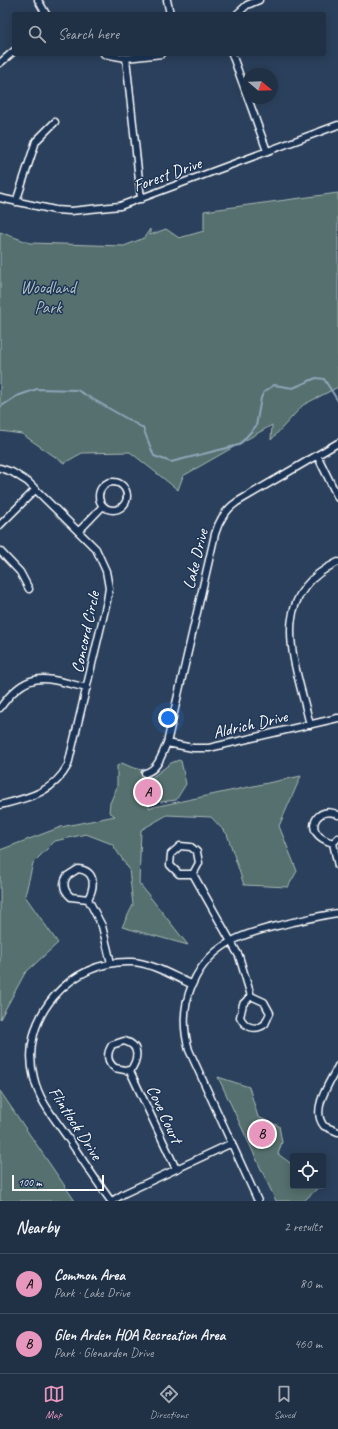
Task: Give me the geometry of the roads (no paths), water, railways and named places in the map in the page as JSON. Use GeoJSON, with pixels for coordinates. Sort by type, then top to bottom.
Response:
{"type":"FeatureCollection","features":[{"type":"Feature","properties":{"kind":"street"},"geometry":{"type":"LineString","coordinates":[[38,0],[45,12]]}},
{"type":"Feature","properties":{"kind":"street"},"geometry":{"type":"LineString","coordinates":[[167,0],[170,12]]}},
{"type":"Feature","properties":{"kind":"street"},"geometry":{"type":"LineString","coordinates":[[239,12],[247,5],[259,0]]}},
{"type":"Feature","properties":{"kind":"street"},"geometry":{"type":"LineString","coordinates":[[0,63],[12,53]]}},
{"type":"Feature","properties":{"kind":"street"},"geometry":{"type":"LineString","coordinates":[[115,56],[126,58],[144,56]]}},
{"type":"Feature","properties":{"kind":"street"},"geometry":{"type":"LineString","coordinates":[[233,56],[267,151]]}},
{"type":"Feature","properties":{"kind":"street"},"geometry":{"type":"LineString","coordinates":[[126,58],[141,199]]}},
{"type":"Feature","properties":{"kind":"street"},"geometry":{"type":"LineString","coordinates":[[16,202],[36,141],[55,122]]}},
{"type":"Feature","properties":{"kind":"street","name":"Forest Drive"},"geometry":{"type":"LineString","coordinates":[[0,198],[71,211],[104,209],[141,199],[338,125]]}},
{"type":"Feature","properties":{"kind":"street","name":"Lake Drive"},"geometry":{"type":"LineString","coordinates":[[145,773],[150,772],[158,764],[168,743],[215,534],[220,519],[225,512],[237,502],[338,443]]}},
{"type":"Feature","properties":{"kind":"street"},"geometry":{"type":"LineString","coordinates":[[317,455],[338,498]]}},
{"type":"Feature","properties":{"kind":"street","name":"Concord Circle"},"geometry":{"type":"LineString","coordinates":[[0,468],[19,475],[36,489],[79,531],[96,550],[102,560],[106,571],[109,588],[70,758],[61,776],[51,786],[39,794],[0,805]]}},
{"type":"Feature","properties":{"kind":"street"},"geometry":{"type":"LineString","coordinates":[[113,482],[122,486],[127,494],[124,506],[115,510],[102,507],[100,497],[103,487],[113,482]]}},
{"type":"Feature","properties":{"kind":"street"},"geometry":{"type":"LineString","coordinates":[[0,525],[36,489]]}},
{"type":"Feature","properties":{"kind":"street"},"geometry":{"type":"LineString","coordinates":[[79,531],[102,507]]}},
{"type":"Feature","properties":{"kind":"street"},"geometry":{"type":"LineString","coordinates":[[0,552],[20,572],[29,589]]}},
{"type":"Feature","properties":{"kind":"street"},"geometry":{"type":"LineString","coordinates":[[310,725],[291,642],[291,618],[295,603],[305,587],[317,574],[338,562]]}},
{"type":"Feature","properties":{"kind":"street"},"geometry":{"type":"LineString","coordinates":[[0,708],[17,688],[35,679],[46,679],[87,688]]}},
{"type":"Feature","properties":{"kind":"street","name":"Aldrich Drive"},"geometry":{"type":"LineString","coordinates":[[168,743],[193,748],[209,748],[338,718]]}},
{"type":"Feature","properties":{"kind":"street"},"geometry":{"type":"LineString","coordinates":[[333,843],[319,838],[314,826],[317,818],[323,813],[331,812],[338,815]]}},
{"type":"Feature","properties":{"kind":"street"},"geometry":{"type":"LineString","coordinates":[[333,843],[338,838]]}},
{"type":"Feature","properties":{"kind":"street"},"geometry":{"type":"LineString","coordinates":[[333,843],[338,866]]}},
{"type":"Feature","properties":{"kind":"street"},"geometry":{"type":"LineString","coordinates":[[186,846],[193,848],[197,852],[199,863],[193,874],[179,874],[173,870],[170,865],[170,857],[176,848],[186,846]]}},
{"type":"Feature","properties":{"kind":"street"},"geometry":{"type":"LineString","coordinates":[[82,870],[90,875],[94,887],[88,899],[76,899],[68,894],[64,884],[65,878],[70,872],[82,870]]}},
{"type":"Feature","properties":{"kind":"street"},"geometry":{"type":"LineString","coordinates":[[193,874],[231,941],[242,964],[251,996],[264,1002],[270,1013],[265,1024],[256,1028],[247,1026],[240,1017],[243,1004],[251,996]]}},
{"type":"Feature","properties":{"kind":"street"},"geometry":{"type":"LineString","coordinates":[[88,899],[102,926],[111,964]]}},
{"type":"Feature","properties":{"kind":"street"},"geometry":{"type":"LineString","coordinates":[[258,1201],[193,1062],[187,1044],[184,1014],[191,984],[205,962],[217,950],[231,941],[253,932],[338,912]]}},
{"type":"Feature","properties":{"kind":"street","name":"Flintlock Drive"},"geometry":{"type":"LineString","coordinates":[[111,1201],[43,1101],[34,1079],[31,1055],[32,1039],[37,1023],[54,995],[66,984],[80,975],[111,964],[131,962],[143,964],[191,984]]}},
{"type":"Feature","properties":{"kind":"street"},"geometry":{"type":"LineString","coordinates":[[117,1042],[128,1042],[135,1048],[137,1058],[130,1071],[118,1070],[109,1062],[109,1050],[117,1042]]}},
{"type":"Feature","properties":{"kind":"street"},"geometry":{"type":"LineString","coordinates":[[338,1066],[320,1105],[318,1114],[324,1126],[338,1132]]}},
{"type":"Feature","properties":{"kind":"street","name":"Cove Court"},"geometry":{"type":"LineString","coordinates":[[130,1071],[176,1169]]}},
{"type":"Feature","properties":{"kind":"street"},"geometry":{"type":"LineString","coordinates":[[111,1201],[232,1143]]}},
{"type":"Feature","properties":{"kind":"waterway"},"geometry":{"type":"LineString","coordinates":[[0,407],[17,396],[37,389],[77,390],[143,428],[154,456],[171,462],[239,445],[256,426],[261,398],[264,392],[274,385],[293,388],[316,378],[324,379],[338,401]]}},
{"type":"Feature","properties":{"kind":"place","name":"Common Area"},"geometry":{"type":"Point","coordinates":[148,792]}},
{"type":"Feature","properties":{"kind":"place","name":"Glen Arden HOA Recreation Area"},"geometry":{"type":"Point","coordinates":[262,1134]}},
{"type":"Feature","properties":{"kind":"park label","name":"Woodland Park"},"geometry":{"type":"Point","coordinates":[48,297]}}]}
